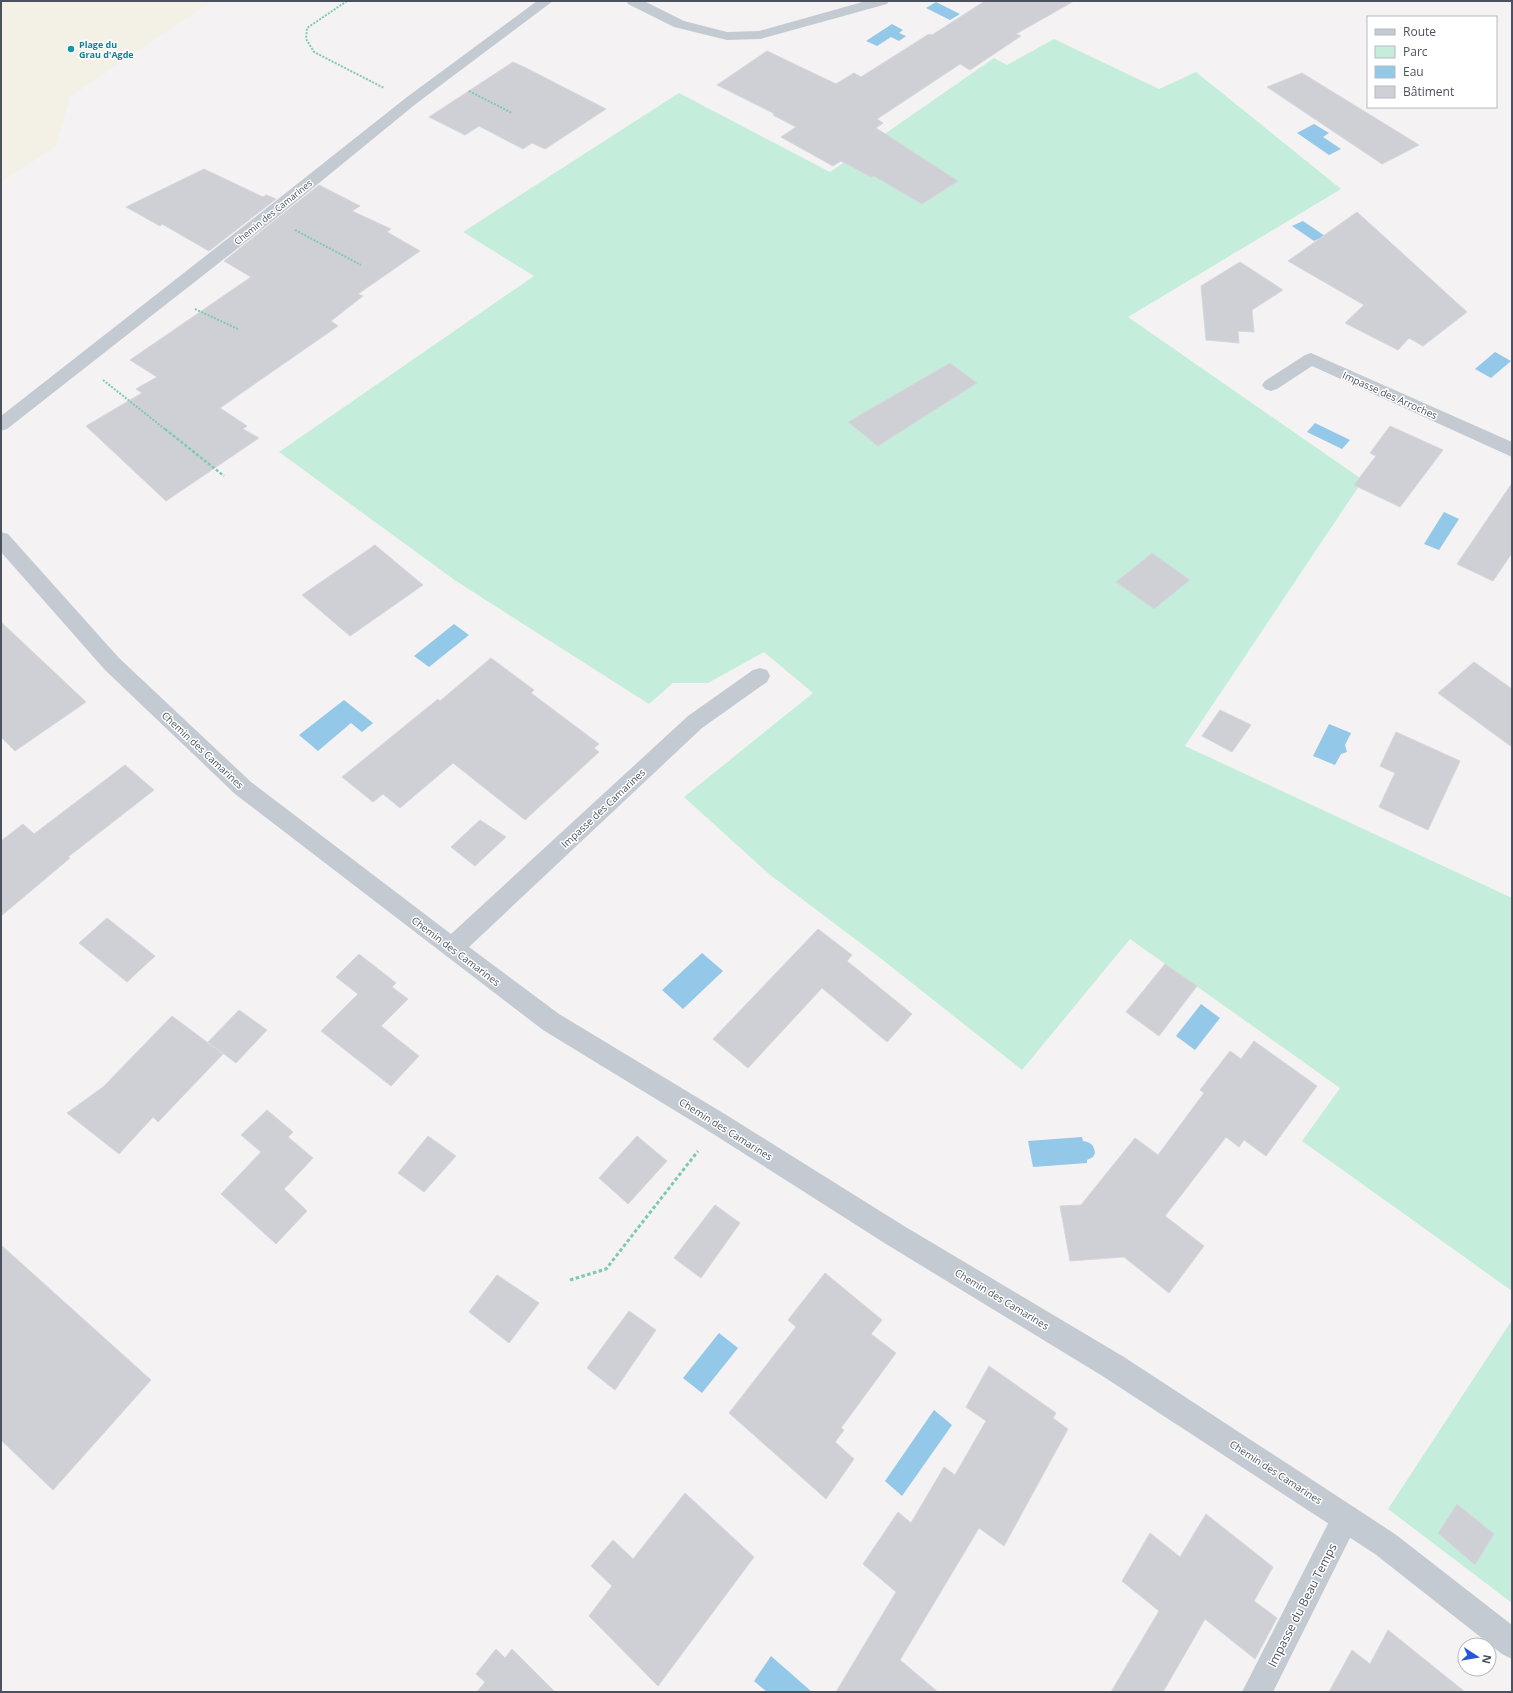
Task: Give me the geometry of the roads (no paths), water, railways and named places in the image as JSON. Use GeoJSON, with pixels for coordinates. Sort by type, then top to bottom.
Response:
{"type":"FeatureCollection","features":[{"type":"Feature","properties":{"kind":"street","name":"Chemin des Camarines"},"geometry":{"type":"LineString","coordinates":[[1,425],[269,215],[412,100],[546,1]]}},
{"type":"Feature","properties":{"kind":"street"},"geometry":{"type":"LineString","coordinates":[[633,1],[679,24],[727,36],[760,35],[882,1]]}},
{"type":"Feature","properties":{"kind":"street","name":"Impasse des Arroches"},"geometry":{"type":"LineString","coordinates":[[1271,385],[1311,360],[1512,450]]}},
{"type":"Feature","properties":{"kind":"street","name":"Chemin des Camarines"},"geometry":{"type":"LineString","coordinates":[[1,539],[112,664],[243,788],[551,1022],[719,1124],[896,1235],[1114,1367],[1385,1544],[1512,1644]]}},
{"type":"Feature","properties":{"kind":"street","name":"Impasse des Camarines"},"geometry":{"type":"LineString","coordinates":[[452,948],[695,722],[760,676]]}},
{"type":"Feature","properties":{"kind":"street","name":"Impasse du Beau Temps"},"geometry":{"type":"LineString","coordinates":[[1258,1692],[1346,1518]]}},
{"type":"Feature","properties":{"kind":"water"},"geometry":{"type":"Polygon","coordinates":[[[936,2],[960,14],[950,20],[926,8],[936,2]]]}},
{"type":"Feature","properties":{"kind":"water"},"geometry":{"type":"Polygon","coordinates":[[[892,24],[903,30],[899,33],[906,36],[899,41],[891,37],[877,46],[866,41],[892,24]]]}},
{"type":"Feature","properties":{"kind":"water"},"geometry":{"type":"Polygon","coordinates":[[[1314,124],[1329,133],[1323,137],[1341,149],[1329,155],[1297,133],[1314,124]]]}},
{"type":"Feature","properties":{"kind":"water"},"geometry":{"type":"Polygon","coordinates":[[[1303,221],[1325,236],[1314,241],[1292,226],[1303,221]]]}},
{"type":"Feature","properties":{"kind":"water"},"geometry":{"type":"Polygon","coordinates":[[[1495,352],[1511,361],[1491,378],[1475,369],[1495,352]]]}},
{"type":"Feature","properties":{"kind":"water"},"geometry":{"type":"Polygon","coordinates":[[[1315,423],[1350,440],[1342,449],[1307,432],[1315,423]]]}},
{"type":"Feature","properties":{"kind":"water"},"geometry":{"type":"Polygon","coordinates":[[[1444,512],[1459,519],[1439,550],[1424,544],[1444,512]]]}},
{"type":"Feature","properties":{"kind":"water"},"geometry":{"type":"Polygon","coordinates":[[[454,624],[469,635],[429,667],[414,656],[454,624]]]}},
{"type":"Feature","properties":{"kind":"water"},"geometry":{"type":"Polygon","coordinates":[[[344,700],[373,723],[362,732],[351,723],[318,751],[299,735],[344,700]]]}},
{"type":"Feature","properties":{"kind":"water"},"geometry":{"type":"Polygon","coordinates":[[[1329,724],[1351,733],[1345,745],[1347,752],[1341,754],[1335,765],[1313,756],[1329,724]]]}},
{"type":"Feature","properties":{"kind":"water"},"geometry":{"type":"Polygon","coordinates":[[[702,953],[723,971],[683,1009],[662,990],[702,953]]]}},
{"type":"Feature","properties":{"kind":"water"},"geometry":{"type":"Polygon","coordinates":[[[1201,1004],[1220,1018],[1195,1050],[1176,1036],[1201,1004]]]}},
{"type":"Feature","properties":{"kind":"water"},"geometry":{"type":"Polygon","coordinates":[[[1082,1137],[1083,1141],[1092,1144],[1095,1150],[1093,1157],[1087,1160],[1087,1163],[1033,1167],[1028,1141],[1082,1137]]]}},
{"type":"Feature","properties":{"kind":"water"},"geometry":{"type":"Polygon","coordinates":[[[719,1333],[738,1348],[702,1393],[683,1378],[719,1333]]]}},
{"type":"Feature","properties":{"kind":"water"},"geometry":{"type":"Polygon","coordinates":[[[934,1410],[952,1425],[902,1496],[885,1481],[934,1410]]]}},
{"type":"Feature","properties":{"kind":"water"},"geometry":{"type":"Polygon","coordinates":[[[771,1656],[812,1692],[767,1692],[754,1681],[771,1656]]]}},
{"type":"Feature","properties":{"kind":"place","name":"Plage du Grau d'Agde"},"geometry":{"type":"Point","coordinates":[71,49]}}]}
